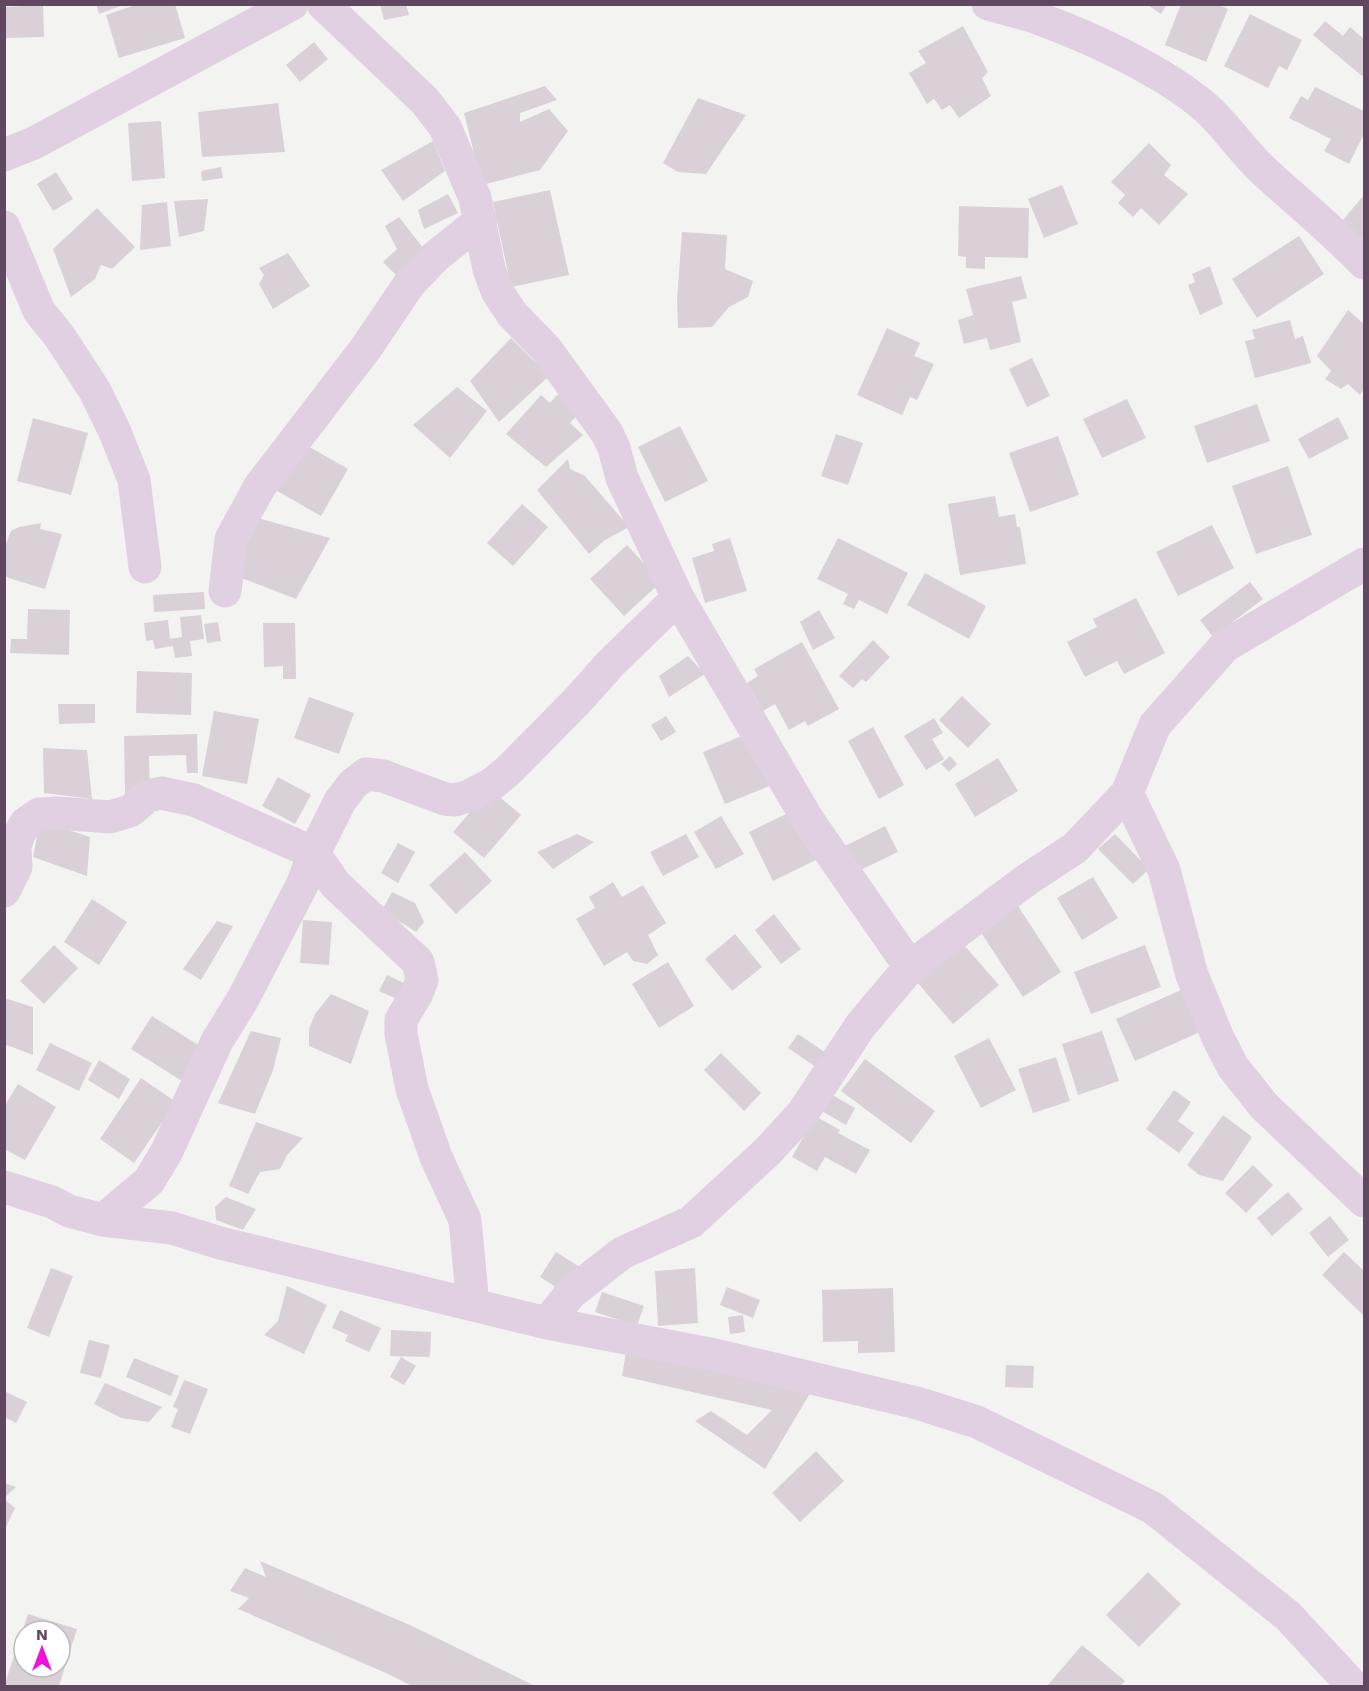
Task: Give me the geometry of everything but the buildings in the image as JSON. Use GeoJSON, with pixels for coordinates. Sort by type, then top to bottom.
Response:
{"type":"FeatureCollection","features":[{"type":"Feature","properties":{"kind":"street"},"geometry":{"type":"LineString","coordinates":[[4,155],[34,143],[292,4]]}},
{"type":"Feature","properties":{"kind":"street"},"geometry":{"type":"LineString","coordinates":[[323,4],[425,101],[445,127],[475,198],[489,269],[497,291],[512,315],[546,349],[607,433],[614,448],[622,478],[678,598],[808,820],[910,967]]}},
{"type":"Feature","properties":{"kind":"street"},"geometry":{"type":"LineString","coordinates":[[988,4],[1039,19],[1095,43],[1145,68],[1187,94],[1212,113],[1265,172],[1302,203],[1365,263]]}},
{"type":"Feature","properties":{"kind":"street"},"geometry":{"type":"LineString","coordinates":[[225,591],[231,539],[260,486],[366,348],[410,283],[435,257],[481,220]]}},
{"type":"Feature","properties":{"kind":"street"},"geometry":{"type":"LineString","coordinates":[[4,227],[39,311],[60,337],[95,391],[115,432],[134,480],[145,567]]}},
{"type":"Feature","properties":{"kind":"street"},"geometry":{"type":"LineString","coordinates":[[547,1323],[571,1293],[622,1252],[691,1222],[766,1152],[802,1114],[861,1025],[910,967],[1028,879],[1075,848],[1126,793],[1155,725],[1225,646],[1365,564]]}},
{"type":"Feature","properties":{"kind":"street"},"geometry":{"type":"LineString","coordinates":[[103,1220],[149,1181],[167,1151],[217,1041],[243,999],[303,883],[314,853],[340,801],[353,784],[366,774],[382,776],[445,799],[455,800],[469,796],[492,783],[509,770],[611,663],[678,598]]}},
{"type":"Feature","properties":{"kind":"street"},"geometry":{"type":"LineString","coordinates":[[4,891],[15,867],[15,847],[18,834],[26,823],[39,814],[58,813],[110,817],[130,811],[148,796],[161,793],[195,800],[314,853],[335,884],[418,962],[422,980],[417,993],[400,1020],[400,1034],[412,1089],[436,1157],[465,1220],[473,1305]]}},
{"type":"Feature","properties":{"kind":"street"},"geometry":{"type":"LineString","coordinates":[[1126,793],[1164,870],[1192,975],[1218,1038],[1233,1067],[1264,1106],[1365,1201]]}},
{"type":"Feature","properties":{"kind":"street"},"geometry":{"type":"LineString","coordinates":[[4,1187],[52,1202],[69,1211],[103,1220],[172,1228],[220,1244],[547,1323],[726,1358],[918,1403],[977,1422],[1153,1508],[1287,1616],[1353,1686]]}}]}
